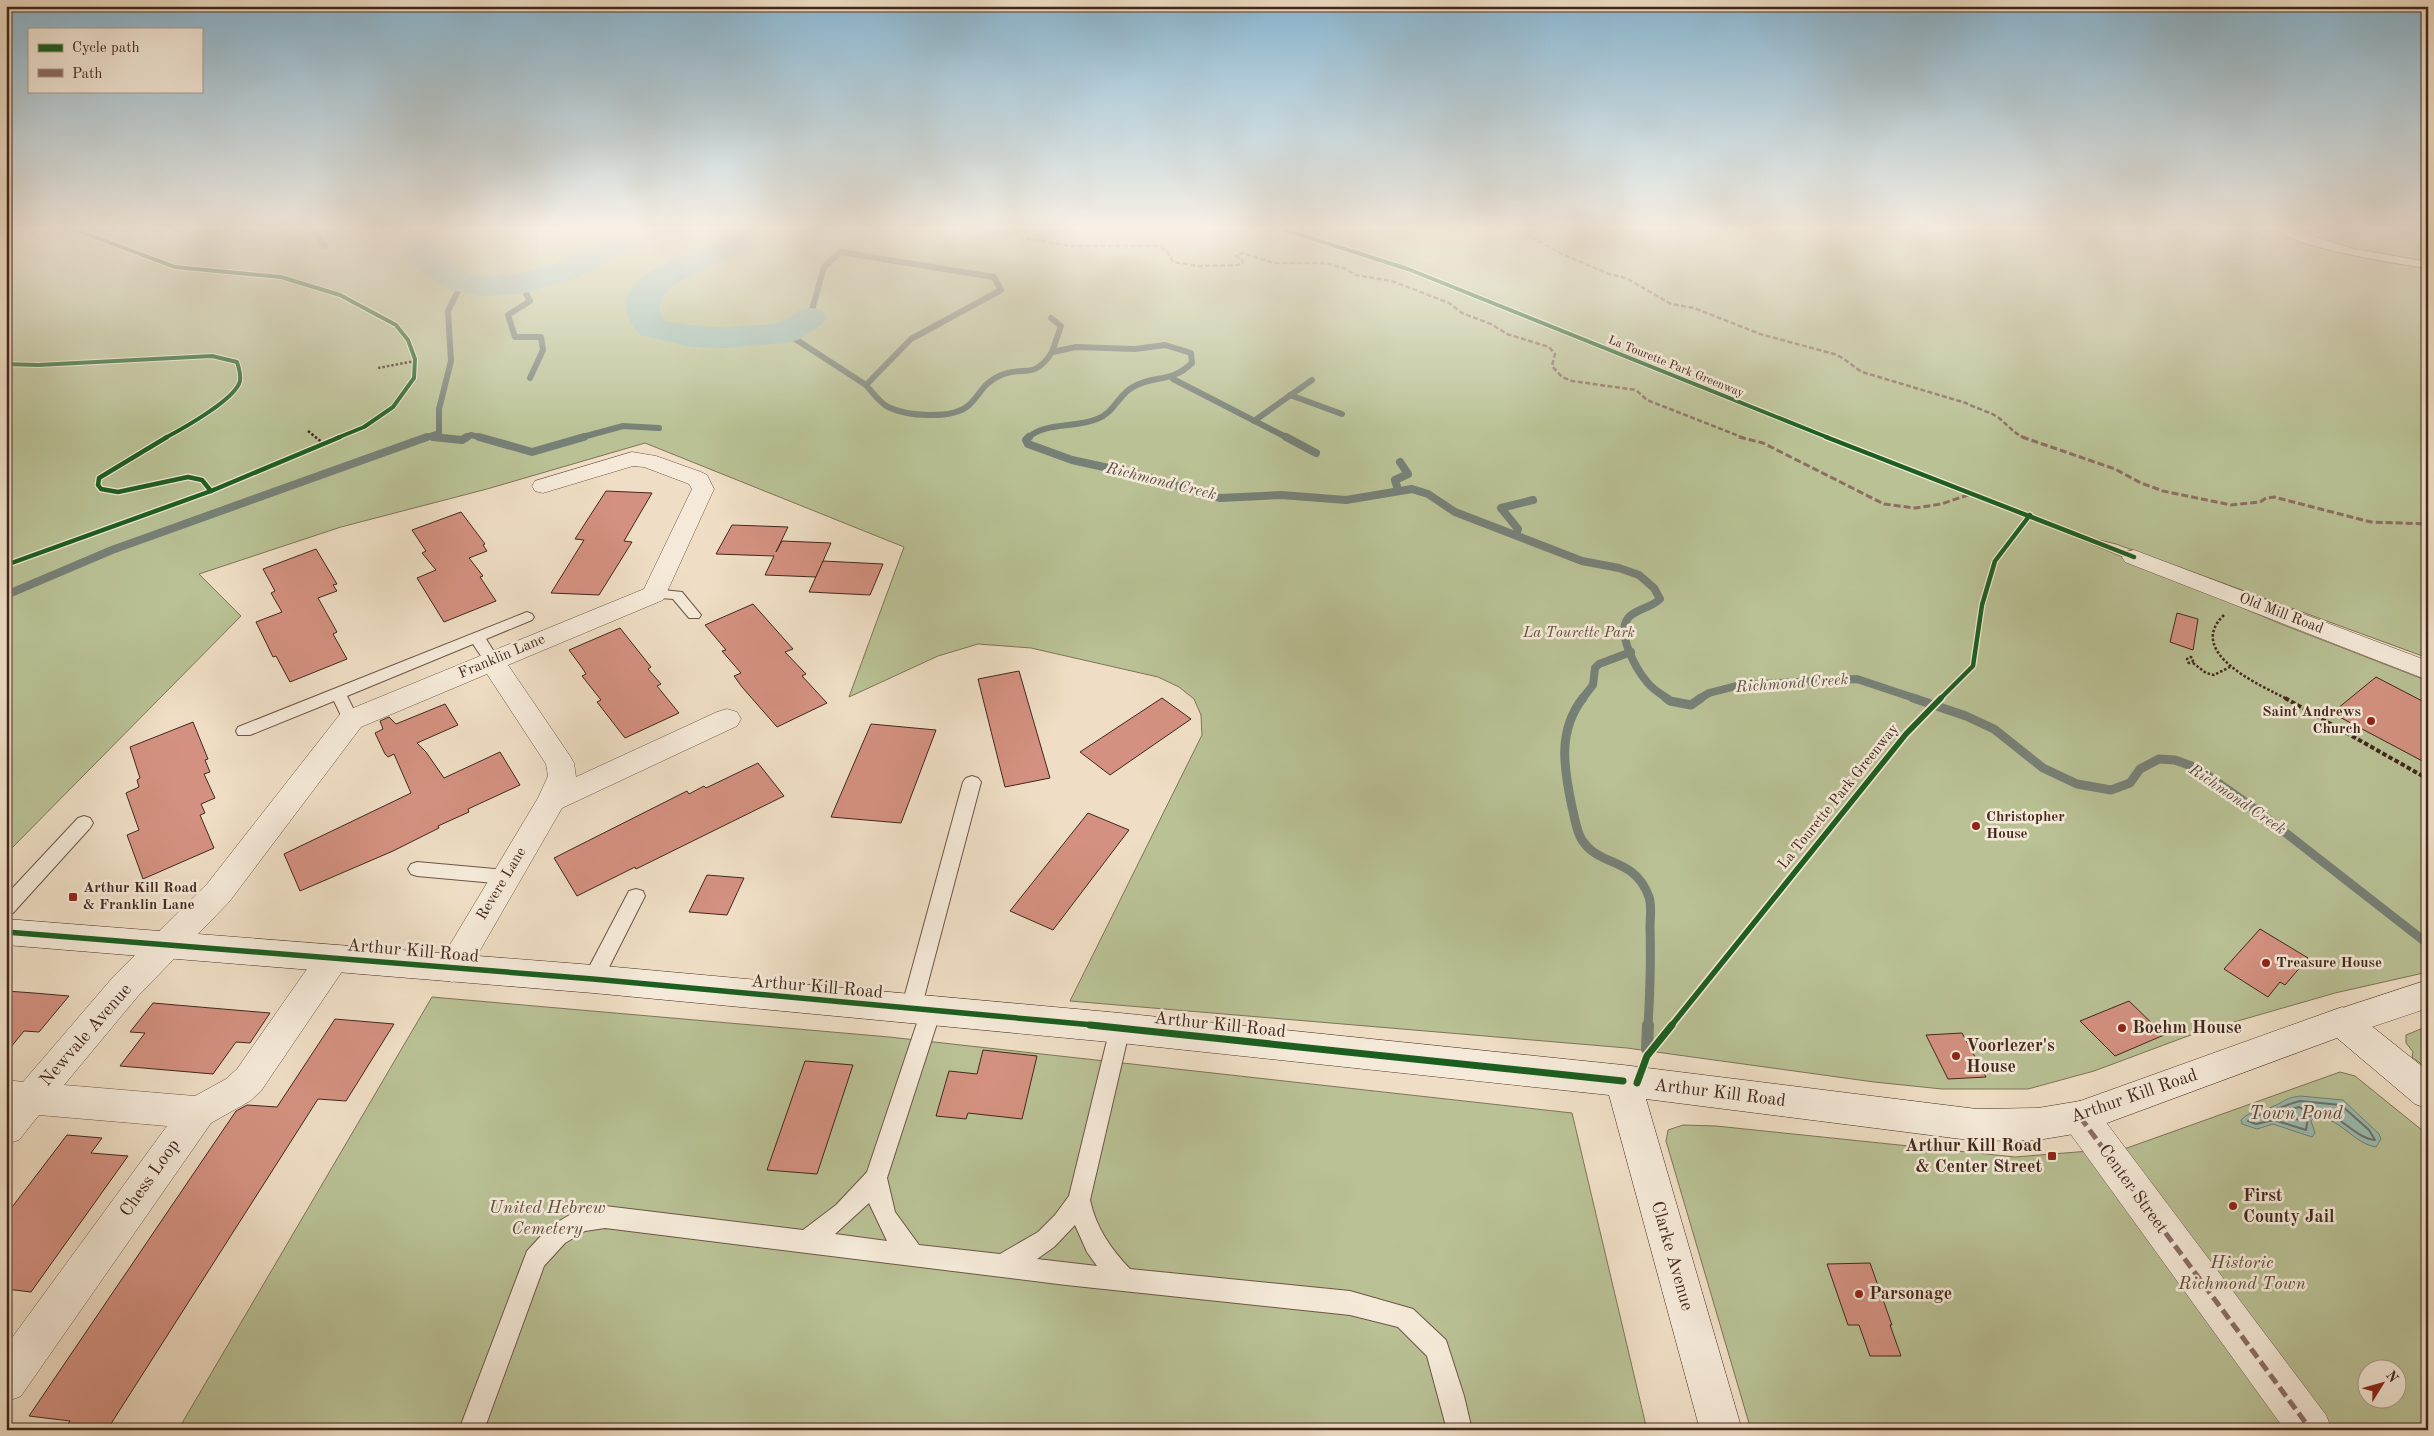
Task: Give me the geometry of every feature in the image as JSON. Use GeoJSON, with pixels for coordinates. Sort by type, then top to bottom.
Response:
{"type":"FeatureCollection","features":[{"type":"Feature","properties":{"kind":"street"},"geometry":{"type":"LineString","coordinates":[[543,486],[632,459],[648,461],[699,480],[702,484],[702,493],[654,594]]}},
{"type":"Feature","properties":{"kind":"street","name":"Old Mill Road"},"geometry":{"type":"LineString","coordinates":[[2134,557],[2428,671]]}},
{"type":"Feature","properties":{"kind":"street","name":"Franklin Lane"},"geometry":{"type":"LineString","coordinates":[[168,945],[218,893],[351,720],[484,649],[654,594]]}},
{"type":"Feature","properties":{"kind":"street","name":"Revere Lane"},"geometry":{"type":"LineString","coordinates":[[452,968],[552,800],[562,776],[560,763],[484,649]]}},
{"type":"Feature","properties":{"kind":"street"},"geometry":{"type":"LineString","coordinates":[[552,800],[727,719]]}},
{"type":"Feature","properties":{"kind":"street","name":"Arthur Kill Road"},"geometry":{"type":"LineString","coordinates":[[6,932],[593,979],[1120,1028],[1623,1082],[1977,1125],[2038,1124],[2080,1117],[2342,1022],[2428,994]]}},
{"type":"Feature","properties":{"kind":"street","name":"Newvale Avenue"},"geometry":{"type":"LineString","coordinates":[[6,1128],[19,1098],[168,945]]}},
{"type":"Feature","properties":{"kind":"street"},"geometry":{"type":"LineString","coordinates":[[19,1098],[198,1112],[238,1090],[249,1080],[333,958]]}},
{"type":"Feature","properties":{"kind":"street"},"geometry":{"type":"LineString","coordinates":[[2342,1022],[2428,1093]]}},
{"type":"Feature","properties":{"kind":"street","name":"Clarke Avenue"},"geometry":{"type":"LineString","coordinates":[[1623,1082],[1721,1430]]}},
{"type":"Feature","properties":{"kind":"street","name":"Chess Loop"},"geometry":{"type":"LineString","coordinates":[[6,1381],[198,1112]]}},
{"type":"Feature","properties":{"kind":"street","name":"Center Street"},"geometry":{"type":"LineString","coordinates":[[2080,1117],[2311,1430]]}},
{"type":"Feature","properties":{"kind":"lane"},"geometry":{"type":"LineString","coordinates":[[654,594],[677,595],[694,615]]}},
{"type":"Feature","properties":{"kind":"lane"},"geometry":{"type":"LineString","coordinates":[[244,731],[338,693],[484,649],[527,617]]}},
{"type":"Feature","properties":{"kind":"lane"},"geometry":{"type":"LineString","coordinates":[[338,693],[351,720]]}},
{"type":"Feature","properties":{"kind":"lane"},"geometry":{"type":"LineString","coordinates":[[807,1241],[842,1215],[861,1197],[876,1178],[922,1010],[972,782]]}},
{"type":"Feature","properties":{"kind":"lane"},"geometry":{"type":"LineString","coordinates":[[6,908],[84,823]]}},
{"type":"Feature","properties":{"kind":"lane"},"geometry":{"type":"LineString","coordinates":[[417,869],[506,877]]}},
{"type":"Feature","properties":{"kind":"lane"},"geometry":{"type":"LineString","coordinates":[[593,979],[636,896]]}},
{"type":"Feature","properties":{"kind":"lane"},"geometry":{"type":"LineString","coordinates":[[1001,1266],[1046,1240],[1066,1222],[1079,1200],[1120,1028]]}},
{"type":"Feature","properties":{"kind":"lane"},"geometry":{"type":"LineString","coordinates":[[876,1178],[881,1208],[888,1224],[912,1254]]}},
{"type":"Feature","properties":{"kind":"lane"},"geometry":{"type":"LineString","coordinates":[[1079,1200],[1086,1229],[1098,1250],[1125,1280]]}},
{"type":"Feature","properties":{"kind":"lane"},"geometry":{"type":"LineString","coordinates":[[471,1430],[535,1259],[557,1234],[581,1221],[605,1217],[1001,1266],[1350,1303],[1405,1317],[1437,1349],[1452,1396],[1460,1430]]}},
{"type":"Feature","properties":{"kind":"path"},"geometry":{"type":"LineString","coordinates":[[6,565],[211,491],[364,428],[393,407],[405,394],[414,378],[415,361],[408,340],[396,325],[344,297]]}},
{"type":"Feature","properties":{"kind":"path"},"geometry":{"type":"LineString","coordinates":[[378,368],[415,361]]}},
{"type":"Feature","properties":{"kind":"path"},"geometry":{"type":"LineString","coordinates":[[308,431],[324,444]]}},
{"type":"Feature","properties":{"kind":"path"},"geometry":{"type":"LineString","coordinates":[[2258,606],[2223,616],[2216,625],[2214,642],[2219,656],[2230,667],[2428,778]]}},
{"type":"Feature","properties":{"kind":"path"},"geometry":{"type":"LineString","coordinates":[[2193,663],[2202,672],[2214,676],[2222,674],[2230,667]]}},
{"type":"Feature","properties":{"kind":"green space","name":"La Tourette Park"},"geometry":{"type":"Polygon","coordinates":[[[6,297],[2428,297],[2428,658],[2116,544],[2091,538],[2058,525],[2054,528],[2281,624],[2428,681],[2428,972],[2335,993],[2196,1033],[2094,1071],[2028,1089],[1942,1089],[1874,1082],[1627,1048],[1070,1001],[1202,735],[1201,715],[1194,699],[1179,687],[1158,677],[1031,648],[978,644],[938,656],[849,697],[904,547],[645,443],[487,489],[341,527],[199,574],[241,616],[6,854],[6,297]]]}},
{"type":"Feature","properties":{"kind":"green space","name":"United Hebrew Cemetery"},"geometry":{"type":"Polygon","coordinates":[[[432,997],[889,1037],[1572,1113],[1647,1430],[178,1430],[432,997]]]}},
{"type":"Feature","properties":{"kind":"green space"},"geometry":{"type":"Polygon","coordinates":[[[2428,1026],[2428,1069],[2412,1057],[2413,1052],[2406,1043],[2406,1035],[2428,1026]]]}},
{"type":"Feature","properties":{"kind":"green space","name":"Historic Richmond Town"},"geometry":{"type":"Polygon","coordinates":[[[2340,1072],[2355,1076],[2428,1135],[2428,1430],[1751,1430],[1666,1141],[1668,1130],[1683,1125],[1716,1126],[2015,1157],[2127,1148],[2340,1072]]]}},
{"type":"Feature","properties":{"kind":"water","name":"Town Pond"},"geometry":{"type":"Polygon","coordinates":[[[2300,1096],[2343,1100],[2379,1134],[2381,1139],[2376,1147],[2368,1145],[2332,1121],[2315,1117],[2311,1121],[2315,1133],[2312,1137],[2273,1124],[2257,1129],[2242,1124],[2241,1120],[2253,1112],[2270,1108],[2288,1099],[2300,1096]]]}},
{"type":"Feature","properties":{"kind":"building"},"geometry":{"type":"Polygon","coordinates":[[[606,491],[652,493],[624,541],[632,542],[599,595],[551,593],[584,540],[575,539],[606,491]]]}},
{"type":"Feature","properties":{"kind":"building"},"geometry":{"type":"Polygon","coordinates":[[[461,512],[485,544],[483,545],[487,551],[469,558],[483,576],[480,577],[496,601],[444,622],[417,578],[436,570],[422,553],[426,551],[412,530],[461,512]]]}},
{"type":"Feature","properties":{"kind":"building"},"geometry":{"type":"Polygon","coordinates":[[[732,525],[788,527],[776,552],[782,541],[831,543],[816,577],[765,575],[774,556],[716,554],[732,525]]]}},
{"type":"Feature","properties":{"kind":"building"},"geometry":{"type":"Polygon","coordinates":[[[316,549],[337,584],[333,585],[337,591],[318,598],[337,632],[333,634],[347,659],[290,682],[276,656],[273,657],[256,622],[282,612],[271,593],[275,591],[263,569],[316,549]]]}},
{"type":"Feature","properties":{"kind":"building"},"geometry":{"type":"Polygon","coordinates":[[[823,561],[883,564],[870,595],[809,592],[823,561]]]}},
{"type":"Feature","properties":{"kind":"building"},"geometry":{"type":"Polygon","coordinates":[[[753,604],[793,649],[785,652],[806,674],[802,676],[827,703],[777,727],[734,676],[741,673],[722,651],[726,650],[705,625],[753,604]]]}},
{"type":"Feature","properties":{"kind":"building"},"geometry":{"type":"Polygon","coordinates":[[[2177,613],[2198,619],[2193,650],[2170,642],[2177,613]]]}},
{"type":"Feature","properties":{"kind":"building"},"geometry":{"type":"Polygon","coordinates":[[[620,628],[651,667],[648,669],[661,684],[657,686],[679,713],[625,738],[597,702],[601,700],[582,676],[586,674],[569,650],[620,628]]]}},
{"type":"Feature","properties":{"kind":"building"},"geometry":{"type":"Polygon","coordinates":[[[1019,671],[1050,778],[1005,787],[978,679],[1019,671]]]}},
{"type":"Feature","properties":{"kind":"building","name":"Saint Andrews Church"},"geometry":{"type":"Polygon","coordinates":[[[2376,677],[2428,704],[2428,764],[2332,713],[2376,677]]]}},
{"type":"Feature","properties":{"kind":"building"},"geometry":{"type":"Polygon","coordinates":[[[1162,698],[1191,719],[1110,775],[1080,752],[1162,698]]]}},
{"type":"Feature","properties":{"kind":"building"},"geometry":{"type":"Polygon","coordinates":[[[445,704],[458,725],[417,743],[426,752],[444,778],[500,752],[520,785],[468,809],[469,812],[438,826],[439,828],[393,851],[300,891],[284,854],[411,793],[394,754],[388,757],[385,754],[375,733],[383,729],[380,721],[389,717],[396,724],[445,704]]]}},
{"type":"Feature","properties":{"kind":"building"},"geometry":{"type":"Polygon","coordinates":[[[193,722],[208,759],[205,760],[210,772],[204,774],[215,798],[201,804],[205,813],[200,815],[214,848],[143,879],[127,835],[139,830],[126,793],[139,787],[137,780],[140,778],[130,747],[193,722]]]}},
{"type":"Feature","properties":{"kind":"building"},"geometry":{"type":"Polygon","coordinates":[[[871,724],[936,730],[901,823],[831,817],[871,724]]]}},
{"type":"Feature","properties":{"kind":"building"},"geometry":{"type":"Polygon","coordinates":[[[758,763],[784,796],[636,869],[635,867],[577,896],[554,858],[687,791],[689,794],[704,786],[706,788],[758,763]]]}},
{"type":"Feature","properties":{"kind":"building"},"geometry":{"type":"Polygon","coordinates":[[[1088,813],[1129,830],[1053,930],[1010,911],[1088,813]]]}},
{"type":"Feature","properties":{"kind":"building"},"geometry":{"type":"Polygon","coordinates":[[[707,875],[744,878],[727,915],[689,912],[707,875]]]}},
{"type":"Feature","properties":{"kind":"building","name":"Treasure House"},"geometry":{"type":"Polygon","coordinates":[[[2260,929],[2308,958],[2285,985],[2280,982],[2268,997],[2224,969],[2260,929]]]}},
{"type":"Feature","properties":{"kind":"building"},"geometry":{"type":"Polygon","coordinates":[[[6,991],[69,996],[39,1032],[24,1031],[6,1053],[6,991]]]}},
{"type":"Feature","properties":{"kind":"building","name":"Boehm House"},"geometry":{"type":"Polygon","coordinates":[[[2129,1001],[2164,1035],[2115,1056],[2080,1021],[2129,1001]]]}},
{"type":"Feature","properties":{"kind":"building"},"geometry":{"type":"Polygon","coordinates":[[[153,1003],[270,1013],[250,1043],[236,1042],[213,1074],[120,1066],[145,1033],[130,1032],[153,1003]]]}},
{"type":"Feature","properties":{"kind":"building"},"geometry":{"type":"Polygon","coordinates":[[[335,1019],[394,1024],[346,1101],[318,1099],[107,1430],[64,1430],[70,1421],[29,1416],[236,1111],[247,1105],[277,1107],[335,1019]]]}},
{"type":"Feature","properties":{"kind":"building","name":"Voorlezer's House"},"geometry":{"type":"Polygon","coordinates":[[[1962,1033],[1986,1077],[1948,1079],[1926,1035],[1962,1033]]]}},
{"type":"Feature","properties":{"kind":"building"},"geometry":{"type":"Polygon","coordinates":[[[983,1050],[1037,1056],[1022,1119],[968,1113],[966,1119],[936,1116],[949,1071],[977,1074],[983,1050]]]}},
{"type":"Feature","properties":{"kind":"building"},"geometry":{"type":"Polygon","coordinates":[[[805,1061],[853,1065],[817,1174],[767,1170],[805,1061]]]}},
{"type":"Feature","properties":{"kind":"building"},"geometry":{"type":"Polygon","coordinates":[[[67,1135],[102,1138],[91,1153],[128,1156],[31,1292],[6,1289],[6,1215],[67,1135]]]}},
{"type":"Feature","properties":{"kind":"building","name":"Parsonage"},"geometry":{"type":"Polygon","coordinates":[[[1870,1263],[1901,1356],[1870,1356],[1859,1325],[1848,1325],[1827,1264],[1870,1263]]]}},
{"type":"Feature","properties":{"kind":"waterway"},"geometry":{"type":"LineString","coordinates":[[427,437],[439,433],[439,409],[451,361],[448,311],[455,297]]}},
{"type":"Feature","properties":{"kind":"waterway"},"geometry":{"type":"LineString","coordinates":[[528,297],[530,301],[508,315],[515,337],[541,337],[543,350],[530,378]]}},
{"type":"Feature","properties":{"kind":"waterway","name":"Richmond Creek"},"geometry":{"type":"LineString","coordinates":[[645,297],[643,303],[644,315],[653,328],[691,337],[726,338],[786,333],[810,317]]}},
{"type":"Feature","properties":{"kind":"waterway","name":"Richmond Creek"},"geometry":{"type":"LineString","coordinates":[[810,317],[816,297]]}},
{"type":"Feature","properties":{"kind":"waterway","name":"Richmond Creek"},"geometry":{"type":"LineString","coordinates":[[866,385],[911,339],[988,297]]}},
{"type":"Feature","properties":{"kind":"waterway"},"geometry":{"type":"LineString","coordinates":[[1051,318],[1061,326],[1052,352]]}},
{"type":"Feature","properties":{"kind":"waterway"},"geometry":{"type":"LineString","coordinates":[[786,333],[866,385]]}},
{"type":"Feature","properties":{"kind":"waterway","name":"Richmond Creek"},"geometry":{"type":"LineString","coordinates":[[1028,438],[1051,427],[1080,424],[1097,419],[1108,413],[1123,395],[1133,387],[1141,383],[1177,374],[1192,363],[1191,353],[1165,345],[1135,349],[1076,347],[1052,352]]}},
{"type":"Feature","properties":{"kind":"waterway","name":"Richmond Creek"},"geometry":{"type":"LineString","coordinates":[[866,385],[888,407],[906,413],[941,415],[962,410],[973,401],[985,386],[999,376],[1015,371],[1033,370],[1039,367],[1052,352]]}},
{"type":"Feature","properties":{"kind":"waterway"},"geometry":{"type":"LineString","coordinates":[[1173,379],[1254,421]]}},
{"type":"Feature","properties":{"kind":"waterway"},"geometry":{"type":"LineString","coordinates":[[1291,395],[1312,380]]}},
{"type":"Feature","properties":{"kind":"waterway"},"geometry":{"type":"LineString","coordinates":[[1254,421],[1291,395]]}},
{"type":"Feature","properties":{"kind":"waterway"},"geometry":{"type":"LineString","coordinates":[[1291,395],[1342,414]]}},
{"type":"Feature","properties":{"kind":"waterway"},"geometry":{"type":"LineString","coordinates":[[1254,421],[1288,438]]}},
{"type":"Feature","properties":{"kind":"waterway"},"geometry":{"type":"LineString","coordinates":[[579,438],[623,426],[659,428]]}},
{"type":"Feature","properties":{"kind":"waterway"},"geometry":{"type":"LineString","coordinates":[[467,437],[471,435],[479,437]]}},
{"type":"Feature","properties":{"kind":"waterway"},"geometry":{"type":"LineString","coordinates":[[6,595],[112,550],[427,437]]}},
{"type":"Feature","properties":{"kind":"waterway"},"geometry":{"type":"LineString","coordinates":[[431,437],[437,437]]}},
{"type":"Feature","properties":{"kind":"waterway"},"geometry":{"type":"LineString","coordinates":[[437,437],[446,438]]}},
{"type":"Feature","properties":{"kind":"waterway"},"geometry":{"type":"LineString","coordinates":[[437,437],[462,440],[467,437]]}},
{"type":"Feature","properties":{"kind":"waterway"},"geometry":{"type":"LineString","coordinates":[[479,437],[483,438]]}},
{"type":"Feature","properties":{"kind":"waterway"},"geometry":{"type":"LineString","coordinates":[[479,437],[532,452],[584,437]]}},
{"type":"Feature","properties":{"kind":"waterway"},"geometry":{"type":"LineString","coordinates":[[1286,437],[1316,453]]}},
{"type":"Feature","properties":{"kind":"waterway","name":"Richmond Creek"},"geometry":{"type":"LineString","coordinates":[[1028,438],[1026,440],[1028,444],[1072,460],[1136,474],[1220,498],[1281,495],[1346,500],[1412,489],[1428,494],[1455,512],[1582,561],[1619,568],[1639,575],[1654,588],[1660,599],[1637,611],[1626,622],[1624,630],[1625,640],[1630,652]]}},
{"type":"Feature","properties":{"kind":"waterway"},"geometry":{"type":"LineString","coordinates":[[1398,490],[1395,480],[1408,474],[1400,462]]}},
{"type":"Feature","properties":{"kind":"waterway"},"geometry":{"type":"LineString","coordinates":[[1516,534],[1518,529],[1501,508],[1533,500]]}},
{"type":"Feature","properties":{"kind":"waterway"},"geometry":{"type":"LineString","coordinates":[[1582,699],[1593,685],[1595,668],[1599,664],[1630,652]]}},
{"type":"Feature","properties":{"kind":"waterway","name":"Richmond Creek"},"geometry":{"type":"LineString","coordinates":[[1630,652],[1642,676],[1651,687],[1668,699]]}},
{"type":"Feature","properties":{"kind":"waterway","name":"Richmond Creek"},"geometry":{"type":"LineString","coordinates":[[1699,699],[1709,693],[1740,685],[1857,679],[1917,699]]}},
{"type":"Feature","properties":{"kind":"waterway"},"geometry":{"type":"LineString","coordinates":[[1583,698],[1569,724],[1566,737],[1565,765],[1569,793],[1577,829],[1582,840],[1589,849],[1598,855],[1626,868],[1635,875],[1643,884],[1649,897],[1651,908],[1648,1026]]}},
{"type":"Feature","properties":{"kind":"waterway","name":"Richmond Creek"},"geometry":{"type":"LineString","coordinates":[[1666,698],[1670,701],[1691,705],[1701,698]]}},
{"type":"Feature","properties":{"kind":"waterway","name":"Richmond Creek"},"geometry":{"type":"LineString","coordinates":[[1913,698],[1966,716],[1994,729],[2043,768],[2077,784],[2111,790],[2130,783],[2140,769],[2159,759],[2175,760],[2197,768],[2259,812],[2428,944]]}},
{"type":"Feature","properties":{"kind":"waterway"},"geometry":{"type":"LineString","coordinates":[[1647,1049],[1648,1025]]}},
{"type":"Feature","properties":{"kind":"marked path"},"geometry":{"type":"LineString","coordinates":[[1433,297],[1449,303],[1462,313],[1491,324],[1507,334],[1534,344],[1549,347],[1555,354],[1552,366],[1566,380],[1636,390],[1647,400],[1734,436],[1763,443],[1884,504],[1915,508],[1941,504],[1971,494]]}},
{"type":"Feature","properties":{"kind":"marked path"},"geometry":{"type":"LineString","coordinates":[[1659,297],[1671,304],[1694,308],[1760,334],[1845,358],[1852,366],[1862,372],[1966,403],[1980,411],[1998,417],[2013,433],[2034,443],[2115,469],[2141,483],[2163,491],[2231,505],[2260,502],[2266,498],[2274,497],[2371,522],[2428,524]]}},
{"type":"Feature","properties":{"kind":"marked path"},"geometry":{"type":"LineString","coordinates":[[2080,1117],[2311,1430]]}},
{"type":"Feature","properties":{"kind":"cycle path"},"geometry":{"type":"LineString","coordinates":[[6,565],[211,491],[364,427],[393,407],[405,393],[414,378],[415,359],[408,340],[396,325],[344,297]]}},
{"type":"Feature","properties":{"kind":"cycle path","name":"La Tourette Park Greenway"},"geometry":{"type":"LineString","coordinates":[[1477,297],[1738,403],[2134,557]]}},
{"type":"Feature","properties":{"kind":"cycle path"},"geometry":{"type":"LineString","coordinates":[[6,364],[38,365],[212,356],[237,362],[240,370],[240,383],[226,400],[99,478],[98,485],[101,489],[118,492],[188,477],[202,480],[211,491]]}},
{"type":"Feature","properties":{"kind":"cycle path","name":"La Tourette Park Greenway"},"geometry":{"type":"LineString","coordinates":[[1637,1083],[1647,1056],[1906,734],[1973,666],[1982,605],[1995,561],[2030,515]]}},
{"type":"Feature","properties":{"kind":"cycle path"},"geometry":{"type":"LineString","coordinates":[[6,932],[593,979],[1120,1028],[1623,1081]]}},
{"type":"Feature","properties":{"kind":"place","name":"Saint Andrews Church"},"geometry":{"type":"Point","coordinates":[2371,721]}},
{"type":"Feature","properties":{"kind":"place","name":"Christopher House"},"geometry":{"type":"Point","coordinates":[1976,826]}},
{"type":"Feature","properties":{"kind":"place","name":"Arthur Kill Road & Franklin Lane"},"geometry":{"type":"Point","coordinates":[73,897]}},
{"type":"Feature","properties":{"kind":"place","name":"Treasure House"},"geometry":{"type":"Point","coordinates":[2266,963]}},
{"type":"Feature","properties":{"kind":"place","name":"Boehm House"},"geometry":{"type":"Point","coordinates":[2122,1028]}},
{"type":"Feature","properties":{"kind":"place","name":"Voorlezer's House"},"geometry":{"type":"Point","coordinates":[1956,1056]}},
{"type":"Feature","properties":{"kind":"place","name":"Arthur Kill Road & Center Street"},"geometry":{"type":"Point","coordinates":[2052,1156]}},
{"type":"Feature","properties":{"kind":"place","name":"First County Jail"},"geometry":{"type":"Point","coordinates":[2233,1206]}},
{"type":"Feature","properties":{"kind":"place","name":"Parsonage"},"geometry":{"type":"Point","coordinates":[1859,1294]}}]}
